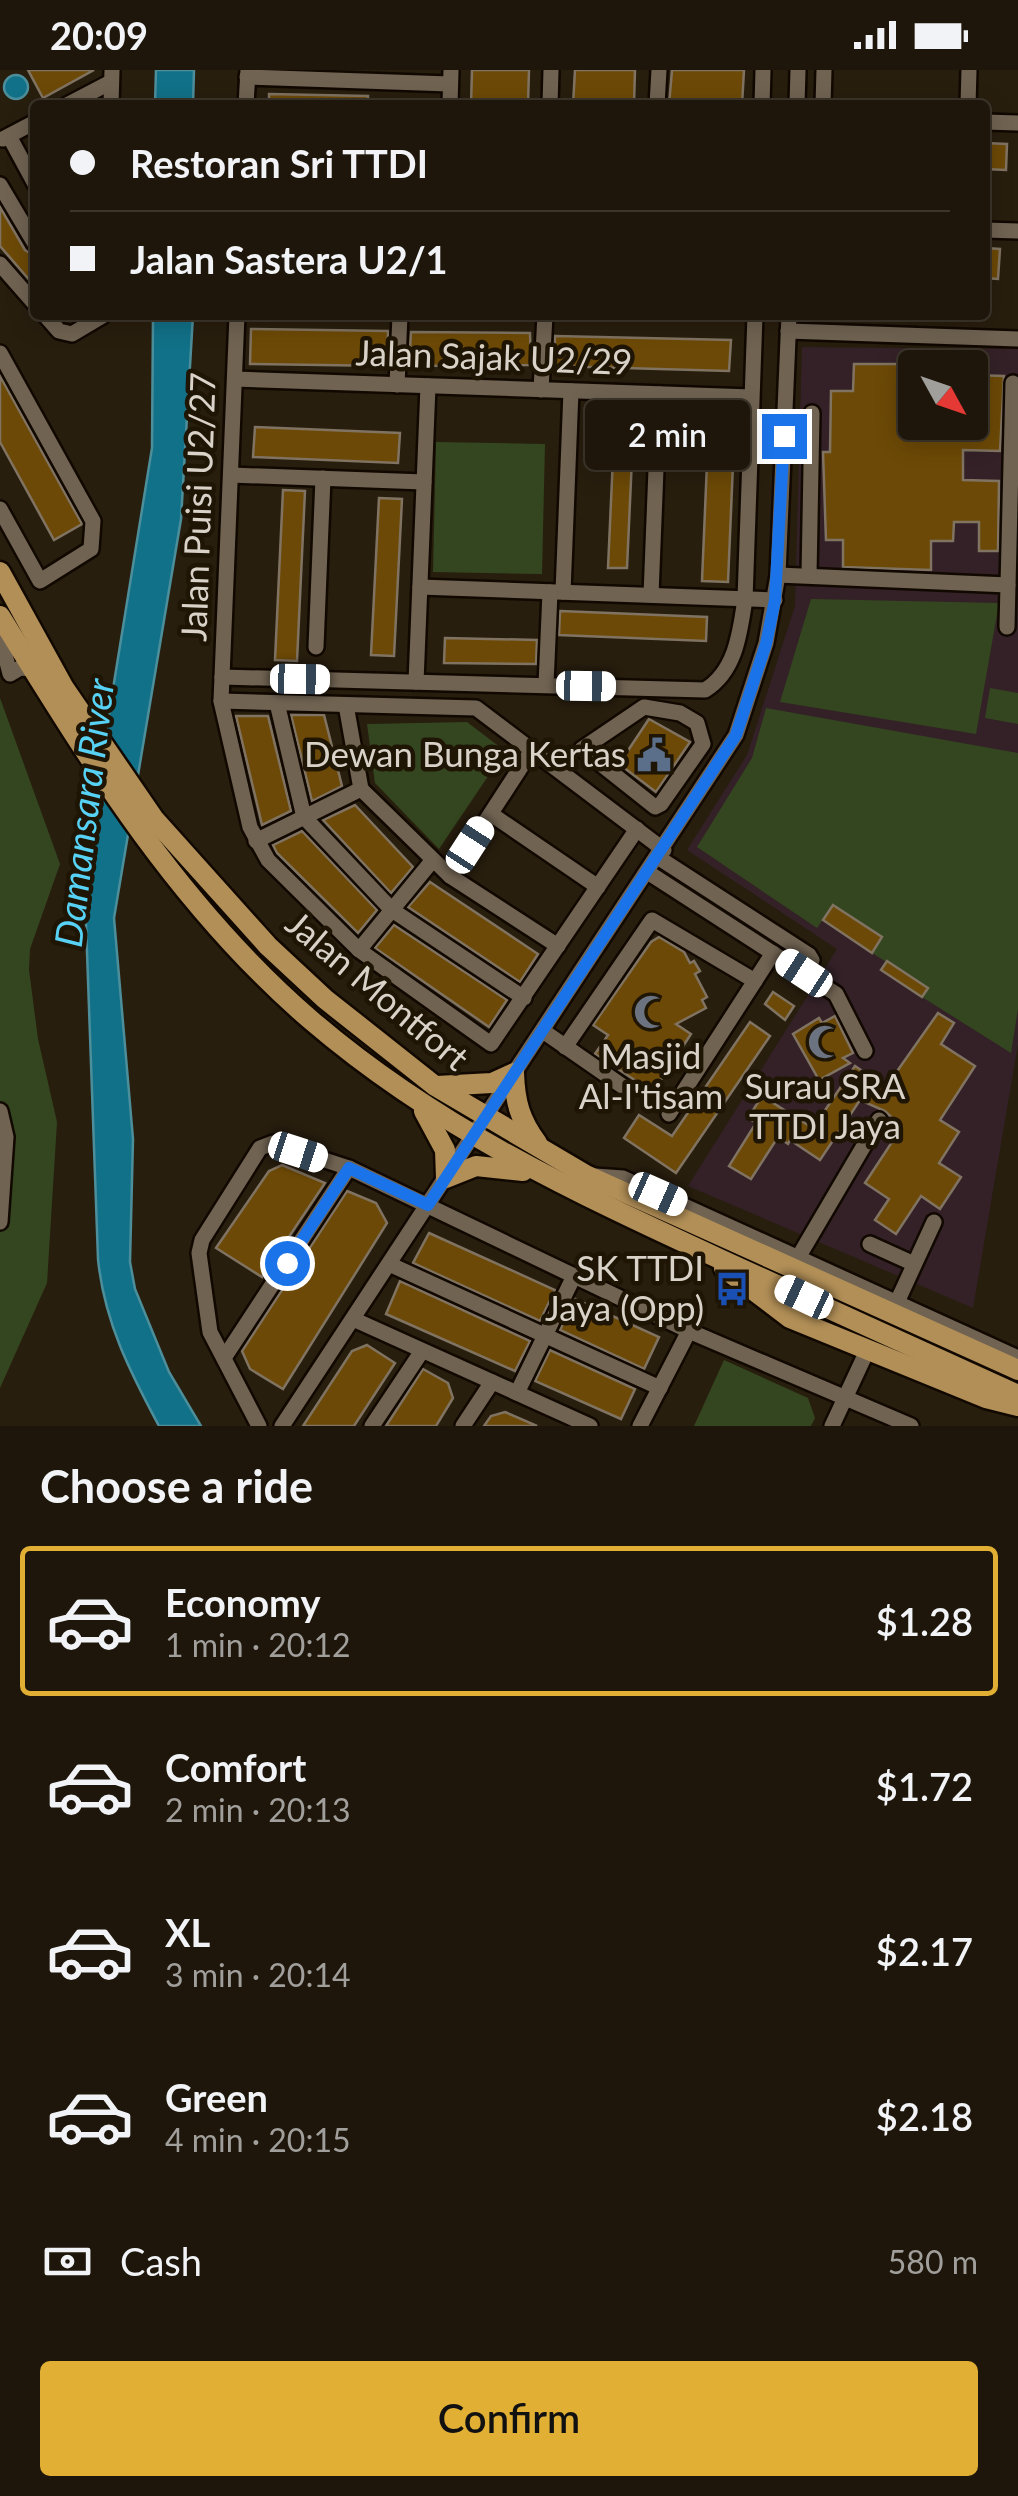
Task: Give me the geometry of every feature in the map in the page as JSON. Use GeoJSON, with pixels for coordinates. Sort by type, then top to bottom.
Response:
{"type":"FeatureCollection","features":[{"type":"Feature","properties":{"kind":"main road","name":"Jalan Montfort"},"geometry":{"type":"LineString","coordinates":[[0,572],[108,758],[180,848],[310,986],[435,1086],[485,1117],[540,1164],[586,1175],[1018,1370]]}},
{"type":"Feature","properties":{"kind":"main road","name":"Jalan Montfort"},"geometry":{"type":"LineString","coordinates":[[0,616],[100,780],[174,875],[230,940],[312,1021],[417,1102],[473,1136],[540,1164],[707,1253],[1018,1394]]}},
{"type":"Feature","properties":{"kind":"main road"},"geometry":{"type":"LineString","coordinates":[[417,1102],[441,1139],[446,1178],[476,1166],[540,1164],[522,1124],[514,1073],[492,1083],[435,1086]]}},
{"type":"Feature","properties":{"kind":"main road"},"geometry":{"type":"LineString","coordinates":[[707,1253],[790,1318],[986,1398],[1018,1406]]}},
{"type":"Feature","properties":{"kind":"street"},"geometry":{"type":"LineString","coordinates":[[550,100],[551,70]]}},
{"type":"Feature","properties":{"kind":"street"},"geometry":{"type":"LineString","coordinates":[[657,100],[659,70]]}},
{"type":"Feature","properties":{"kind":"street"},"geometry":{"type":"LineString","coordinates":[[762,100],[763,70]]}},
{"type":"Feature","properties":{"kind":"street"},"geometry":{"type":"LineString","coordinates":[[797,100],[798,70]]}},
{"type":"Feature","properties":{"kind":"street"},"geometry":{"type":"LineString","coordinates":[[823,100],[824,70]]}},
{"type":"Feature","properties":{"kind":"street"},"geometry":{"type":"LineString","coordinates":[[968,100],[969,70]]}},
{"type":"Feature","properties":{"kind":"street"},"geometry":{"type":"LineString","coordinates":[[246,100],[248,73],[451,77]]}},
{"type":"Feature","properties":{"kind":"street"},"geometry":{"type":"LineString","coordinates":[[75,100],[111,76]]}},
{"type":"Feature","properties":{"kind":"street"},"geometry":{"type":"LineString","coordinates":[[990,122],[1018,123]]}},
{"type":"Feature","properties":{"kind":"street"},"geometry":{"type":"LineString","coordinates":[[30,125],[4,139],[30,177]]}},
{"type":"Feature","properties":{"kind":"street"},"geometry":{"type":"LineString","coordinates":[[0,185],[30,236]]}},
{"type":"Feature","properties":{"kind":"street"},"geometry":{"type":"LineString","coordinates":[[990,230],[1018,231]]}},
{"type":"Feature","properties":{"kind":"street"},"geometry":{"type":"LineString","coordinates":[[0,264],[30,298]]}},
{"type":"Feature","properties":{"kind":"street"},"geometry":{"type":"LineString","coordinates":[[49,320],[59,331],[72,334],[96,320]]}},
{"type":"Feature","properties":{"kind":"street","name":"Jalan Puisi U2/27"},"geometry":{"type":"LineString","coordinates":[[238,320],[222,702],[256,841]]}},
{"type":"Feature","properties":{"kind":"street"},"geometry":{"type":"LineString","coordinates":[[397,385],[400,320]]}},
{"type":"Feature","properties":{"kind":"street"},"geometry":{"type":"LineString","coordinates":[[541,390],[544,320]]}},
{"type":"Feature","properties":{"kind":"street"},"geometry":{"type":"LineString","coordinates":[[222,677],[705,690],[725,674],[740,633],[745,599],[755,320]]}},
{"type":"Feature","properties":{"kind":"street"},"geometry":{"type":"LineString","coordinates":[[282,1426],[649,873],[736,735],[766,644],[775,600],[788,323],[1018,340],[1018,326]]}},
{"type":"Feature","properties":{"kind":"street"},"geometry":{"type":"LineString","coordinates":[[0,353],[6,379],[94,522],[91,549],[40,580],[0,509]]}},
{"type":"Feature","properties":{"kind":"street","name":"Jalan Sajak U2/29"},"geometry":{"type":"LineString","coordinates":[[235,379],[751,397]]}},
{"type":"Feature","properties":{"kind":"street"},"geometry":{"type":"LineString","coordinates":[[1007,627],[1014,383]]}},
{"type":"Feature","properties":{"kind":"street"},"geometry":{"type":"LineString","coordinates":[[416,682],[428,386]]}},
{"type":"Feature","properties":{"kind":"street"},"geometry":{"type":"LineString","coordinates":[[546,685],[571,391]]}},
{"type":"Feature","properties":{"kind":"street"},"geometry":{"type":"LineString","coordinates":[[650,595],[659,394]]}},
{"type":"Feature","properties":{"kind":"street"},"geometry":{"type":"LineString","coordinates":[[809,575],[812,413]]}},
{"type":"Feature","properties":{"kind":"street"},"geometry":{"type":"LineString","coordinates":[[231,475],[424,482]]}},
{"type":"Feature","properties":{"kind":"street"},"geometry":{"type":"LineString","coordinates":[[316,647],[323,478]]}},
{"type":"Feature","properties":{"kind":"street"},"geometry":{"type":"LineString","coordinates":[[778,575],[1008,585]]}},
{"type":"Feature","properties":{"kind":"street"},"geometry":{"type":"LineString","coordinates":[[420,587],[775,600]]}},
{"type":"Feature","properties":{"kind":"street"},"geometry":{"type":"LineString","coordinates":[[0,635],[10,674],[20,668],[33,669]]}},
{"type":"Feature","properties":{"kind":"street"},"geometry":{"type":"LineString","coordinates":[[222,702],[476,708],[637,829],[661,854],[808,955],[812,960],[804,973]]}},
{"type":"Feature","properties":{"kind":"street"},"geometry":{"type":"LineString","coordinates":[[277,702],[304,818],[392,910],[524,998]]}},
{"type":"Feature","properties":{"kind":"street"},"geometry":{"type":"LineString","coordinates":[[346,704],[361,788],[450,876],[558,946]]}},
{"type":"Feature","properties":{"kind":"street"},"geometry":{"type":"LineString","coordinates":[[562,772],[582,749],[644,707],[680,713],[697,724],[702,744],[661,804],[655,807],[582,749]]}},
{"type":"Feature","properties":{"kind":"street"},"geometry":{"type":"LineString","coordinates":[[450,876],[532,750]]}},
{"type":"Feature","properties":{"kind":"street"},"geometry":{"type":"LineString","coordinates":[[361,788],[256,841],[268,860],[359,950],[487,1044],[495,1041],[637,829]]}},
{"type":"Feature","properties":{"kind":"street"},"geometry":{"type":"LineString","coordinates":[[491,814],[598,888]]}},
{"type":"Feature","properties":{"kind":"street"},"geometry":{"type":"LineString","coordinates":[[359,950],[432,861]]}},
{"type":"Feature","properties":{"kind":"street"},"geometry":{"type":"LineString","coordinates":[[649,873],[836,994],[865,1051]]}},
{"type":"Feature","properties":{"kind":"street"},"geometry":{"type":"LineString","coordinates":[[565,1047],[652,920],[658,920],[755,982]]}},
{"type":"Feature","properties":{"kind":"street"},"geometry":{"type":"LineString","coordinates":[[608,935],[631,951]]}},
{"type":"Feature","properties":{"kind":"street"},"geometry":{"type":"LineString","coordinates":[[669,1114],[773,953]]}},
{"type":"Feature","properties":{"kind":"street"},"geometry":{"type":"LineString","coordinates":[[543,1030],[628,1090]]}},
{"type":"Feature","properties":{"kind":"street"},"geometry":{"type":"LineString","coordinates":[[0,1110],[6,1137],[0,1222]]}},
{"type":"Feature","properties":{"kind":"street"},"geometry":{"type":"LineString","coordinates":[[798,1256],[880,1120]]}},
{"type":"Feature","properties":{"kind":"street"},"geometry":{"type":"LineString","coordinates":[[259,1426],[210,1332],[199,1253],[202,1240],[260,1148],[273,1143],[349,1168],[690,1331],[910,1426]]}},
{"type":"Feature","properties":{"kind":"street"},"geometry":{"type":"LineString","coordinates":[[224,1358],[349,1168]]}},
{"type":"Feature","properties":{"kind":"street"},"geometry":{"type":"LineString","coordinates":[[586,1175],[623,1178],[898,1300],[1018,1358]]}},
{"type":"Feature","properties":{"kind":"street"},"geometry":{"type":"LineString","coordinates":[[898,1300],[934,1222]]}},
{"type":"Feature","properties":{"kind":"street"},"geometry":{"type":"LineString","coordinates":[[870,1244],[912,1263]]}},
{"type":"Feature","properties":{"kind":"street"},"geometry":{"type":"LineString","coordinates":[[389,1264],[660,1388]]}},
{"type":"Feature","properties":{"kind":"street"},"geometry":{"type":"LineString","coordinates":[[517,1393],[574,1276]]}},
{"type":"Feature","properties":{"kind":"street"},"geometry":{"type":"LineString","coordinates":[[353,1319],[517,1393],[557,1420],[590,1426]]}},
{"type":"Feature","properties":{"kind":"street"},"geometry":{"type":"LineString","coordinates":[[640,1426],[690,1331]]}},
{"type":"Feature","properties":{"kind":"street"},"geometry":{"type":"LineString","coordinates":[[372,1426],[422,1350]]}},
{"type":"Feature","properties":{"kind":"street"},"geometry":{"type":"LineString","coordinates":[[832,1426],[867,1351]]}},
{"type":"Feature","properties":{"kind":"street"},"geometry":{"type":"LineString","coordinates":[[463,1426],[492,1382]]}},
{"type":"Feature","properties":{"kind":"shaded area"},"geometry":{"type":"Polygon","coordinates":[[[802,347],[1018,349],[1018,1044],[973,1308],[688,1186],[837,949],[687,850],[747,755],[795,606],[802,347]]]}},
{"type":"Feature","properties":{"kind":"green space"},"geometry":{"type":"Polygon","coordinates":[[[436,442],[545,444],[542,574],[433,572],[436,442]]]}},
{"type":"Feature","properties":{"kind":"green space"},"geometry":{"type":"Polygon","coordinates":[[[811,599],[999,603],[976,734],[780,702],[811,599]]]}},
{"type":"Feature","properties":{"kind":"green space"},"geometry":{"type":"Polygon","coordinates":[[[990,688],[1018,693],[1018,724],[985,718],[990,688]]]}},
{"type":"Feature","properties":{"kind":"green space"},"geometry":{"type":"Polygon","coordinates":[[[0,698],[60,864],[30,949],[29,970],[38,1039],[57,1122],[47,1283],[0,1388],[0,698]]]}},
{"type":"Feature","properties":{"kind":"green space"},"geometry":{"type":"Polygon","coordinates":[[[766,708],[1018,753],[1018,1009],[1011,1053],[922,997],[928,988],[872,953],[882,937],[833,905],[817,928],[697,847],[752,758],[766,708]]]}},
{"type":"Feature","properties":{"kind":"green space"},"geometry":{"type":"Polygon","coordinates":[[[467,722],[505,751],[439,849],[375,783],[367,724],[467,722]]]}},
{"type":"Feature","properties":{"kind":"green space"},"geometry":{"type":"Polygon","coordinates":[[[724,1360],[808,1398],[815,1418],[811,1426],[694,1426],[724,1360]]]}},
{"type":"Feature","properties":{"kind":"water"},"geometry":{"type":"Polygon","coordinates":[[[156,70],[194,70],[193,100],[155,100],[156,70]]]}},
{"type":"Feature","properties":{"kind":"water"},"geometry":{"type":"Polygon","coordinates":[[[16,75],[25,78],[25,96],[16,99],[7,96],[4,87],[7,78],[16,75]]]}},
{"type":"Feature","properties":{"kind":"water"},"geometry":{"type":"Polygon","coordinates":[[[153,320],[193,320],[181,519],[114,918],[133,1139],[130,1262],[135,1289],[169,1372],[201,1426],[159,1426],[112,1325],[98,1259],[84,868],[152,448],[153,320]]]}},
{"type":"Feature","properties":{"kind":"building"},"geometry":{"type":"Polygon","coordinates":[[[28,70],[94,70],[43,98],[28,70]]]}},
{"type":"Feature","properties":{"kind":"building"},"geometry":{"type":"Polygon","coordinates":[[[472,70],[529,70],[528,100],[471,100],[472,70]]]}},
{"type":"Feature","properties":{"kind":"building"},"geometry":{"type":"Polygon","coordinates":[[[575,70],[635,70],[634,100],[573,100],[575,70]]]}},
{"type":"Feature","properties":{"kind":"building"},"geometry":{"type":"Polygon","coordinates":[[[672,70],[744,70],[742,100],[669,100],[672,70]]]}},
{"type":"Feature","properties":{"kind":"building"},"geometry":{"type":"Polygon","coordinates":[[[269,94],[368,96],[368,100],[269,100],[269,94]]]}},
{"type":"Feature","properties":{"kind":"building"},"geometry":{"type":"Polygon","coordinates":[[[990,143],[1007,144],[1006,170],[990,169],[990,143]]]}},
{"type":"Feature","properties":{"kind":"building"},"geometry":{"type":"Polygon","coordinates":[[[0,207],[30,253],[30,281],[0,246],[0,207]]]}},
{"type":"Feature","properties":{"kind":"building"},"geometry":{"type":"Polygon","coordinates":[[[990,248],[1000,249],[998,279],[990,278],[990,248]]]}},
{"type":"Feature","properties":{"kind":"building"},"geometry":{"type":"Polygon","coordinates":[[[251,329],[388,331],[387,366],[250,364],[251,329]]]}},
{"type":"Feature","properties":{"kind":"building"},"geometry":{"type":"Polygon","coordinates":[[[411,332],[530,333],[531,365],[409,366],[411,332]]]}},
{"type":"Feature","properties":{"kind":"building"},"geometry":{"type":"Polygon","coordinates":[[[555,336],[731,340],[729,371],[554,366],[555,336]]]}},
{"type":"Feature","properties":{"kind":"building"},"geometry":{"type":"Polygon","coordinates":[[[854,364],[898,364],[898,440],[988,440],[988,375],[1004,376],[1000,451],[963,450],[963,480],[999,481],[998,551],[979,551],[979,522],[954,522],[953,541],[931,541],[931,570],[843,567],[843,540],[826,540],[823,452],[830,452],[831,391],[853,391],[854,364]]]}},
{"type":"Feature","properties":{"kind":"building"},"geometry":{"type":"Polygon","coordinates":[[[0,376],[82,524],[54,540],[0,442],[0,376]]]}},
{"type":"Feature","properties":{"kind":"building"},"geometry":{"type":"Polygon","coordinates":[[[615,413],[634,414],[627,568],[608,568],[615,413]]]}},
{"type":"Feature","properties":{"kind":"building"},"geometry":{"type":"Polygon","coordinates":[[[709,416],[735,417],[728,582],[702,581],[709,416]]]}},
{"type":"Feature","properties":{"kind":"building"},"geometry":{"type":"Polygon","coordinates":[[[255,427],[400,433],[398,463],[253,457],[255,427]]]}},
{"type":"Feature","properties":{"kind":"building"},"geometry":{"type":"Polygon","coordinates":[[[283,490],[305,491],[297,661],[275,660],[283,490]]]}},
{"type":"Feature","properties":{"kind":"building"},"geometry":{"type":"Polygon","coordinates":[[[379,498],[402,499],[394,656],[371,655],[379,498]]]}},
{"type":"Feature","properties":{"kind":"building"},"geometry":{"type":"Polygon","coordinates":[[[560,611],[707,617],[706,641],[559,635],[560,611]]]}},
{"type":"Feature","properties":{"kind":"building"},"geometry":{"type":"Polygon","coordinates":[[[445,638],[537,640],[536,664],[444,663],[445,638]]]}},
{"type":"Feature","properties":{"kind":"building"},"geometry":{"type":"Polygon","coordinates":[[[291,715],[324,715],[342,786],[312,801],[291,715]]]}},
{"type":"Feature","properties":{"kind":"building"},"geometry":{"type":"Polygon","coordinates":[[[236,716],[268,716],[291,811],[262,825],[236,716]]]}},
{"type":"Feature","properties":{"kind":"building","name":"Dewan Bunga Kertas"},"geometry":{"type":"Polygon","coordinates":[[[649,719],[690,742],[656,792],[619,764],[649,719]]]}},
{"type":"Feature","properties":{"kind":"building"},"geometry":{"type":"Polygon","coordinates":[[[355,805],[413,867],[391,893],[323,820],[355,805]]]}},
{"type":"Feature","properties":{"kind":"building"},"geometry":{"type":"Polygon","coordinates":[[[302,831],[377,910],[358,933],[277,853],[273,845],[302,831]]]}},
{"type":"Feature","properties":{"kind":"building"},"geometry":{"type":"Polygon","coordinates":[[[430,882],[538,954],[520,982],[408,907],[430,882]]]}},
{"type":"Feature","properties":{"kind":"building"},"geometry":{"type":"Polygon","coordinates":[[[833,905],[882,937],[872,953],[823,920],[833,905]]]}},
{"type":"Feature","properties":{"kind":"building"},"geometry":{"type":"Polygon","coordinates":[[[394,925],[507,1000],[489,1027],[375,948],[394,925]]]}},
{"type":"Feature","properties":{"kind":"building","name":"Masjid Al-I'tisam"},"geometry":{"type":"Polygon","coordinates":[[[659,937],[684,952],[690,963],[694,961],[700,971],[695,974],[707,997],[702,1000],[706,1008],[676,1024],[691,1034],[653,1092],[595,1054],[608,1035],[593,1025],[651,942],[659,937]]]}},
{"type":"Feature","properties":{"kind":"building"},"geometry":{"type":"Polygon","coordinates":[[[887,961],[928,988],[922,997],[881,970],[887,961]]]}},
{"type":"Feature","properties":{"kind":"building"},"geometry":{"type":"Polygon","coordinates":[[[773,992],[794,1006],[785,1020],[765,1004],[773,992]]]}},
{"type":"Feature","properties":{"kind":"building"},"geometry":{"type":"Polygon","coordinates":[[[938,1013],[954,1023],[941,1044],[975,1066],[940,1120],[959,1132],[939,1163],[961,1177],[940,1209],[921,1196],[896,1234],[875,1220],[889,1199],[865,1183],[902,1127],[885,1111],[860,1100],[820,1160],[790,1140],[788,1144],[778,1137],[751,1179],[729,1166],[756,1123],[748,1118],[762,1096],[813,1128],[855,1066],[886,1087],[938,1013]]]}},
{"type":"Feature","properties":{"kind":"building","name":"Surau SRA TTDI Jaya"},"geometry":{"type":"Polygon","coordinates":[[[835,1016],[853,1053],[843,1058],[850,1063],[819,1080],[793,1034],[819,1018],[822,1023],[835,1016]]]}},
{"type":"Feature","properties":{"kind":"building"},"geometry":{"type":"Polygon","coordinates":[[[750,1022],[770,1036],[676,1173],[624,1138],[639,1115],[672,1136],[750,1022]]]}},
{"type":"Feature","properties":{"kind":"building"},"geometry":{"type":"Polygon","coordinates":[[[282,1165],[325,1183],[262,1277],[216,1248],[269,1171],[282,1165]]]}},
{"type":"Feature","properties":{"kind":"building"},"geometry":{"type":"Polygon","coordinates":[[[347,1191],[376,1203],[387,1223],[283,1389],[250,1369],[242,1351],[347,1191]]]}},
{"type":"Feature","properties":{"kind":"building"},"geometry":{"type":"Polygon","coordinates":[[[429,1233],[555,1290],[540,1321],[413,1263],[429,1233]]]}},
{"type":"Feature","properties":{"kind":"building"},"geometry":{"type":"Polygon","coordinates":[[[400,1281],[530,1341],[515,1371],[386,1314],[400,1281]]]}},
{"type":"Feature","properties":{"kind":"building"},"geometry":{"type":"Polygon","coordinates":[[[575,1299],[659,1337],[644,1369],[560,1330],[575,1299]]]}},
{"type":"Feature","properties":{"kind":"building"},"geometry":{"type":"Polygon","coordinates":[[[367,1345],[395,1363],[354,1426],[303,1426],[352,1351],[367,1345]]]}},
{"type":"Feature","properties":{"kind":"building"},"geometry":{"type":"Polygon","coordinates":[[[550,1350],[635,1389],[621,1419],[535,1381],[550,1350]]]}},
{"type":"Feature","properties":{"kind":"building"},"geometry":{"type":"Polygon","coordinates":[[[423,1369],[448,1383],[453,1398],[436,1426],[386,1426],[423,1369]]]}},
{"type":"Feature","properties":{"kind":"building"},"geometry":{"type":"Polygon","coordinates":[[[505,1412],[537,1426],[484,1426],[491,1416],[505,1412]]]}},
{"type":"Feature","properties":{"kind":"place","name":"Dewan Bunga Kertas"},"geometry":{"type":"Point","coordinates":[654,755]}},
{"type":"Feature","properties":{"kind":"place","name":"Masjid Al-I'tisam"},"geometry":{"type":"Point","coordinates":[651,1012]}},
{"type":"Feature","properties":{"kind":"place","name":"Surau SRA TTDI Jaya"},"geometry":{"type":"Point","coordinates":[825,1042]}},
{"type":"Feature","properties":{"kind":"place","name":"SK TTDI Jaya (Opp)"},"geometry":{"type":"Point","coordinates":[732,1289]}},
{"type":"Feature","properties":{"kind":"route"},"geometry":{"type":"LineString","coordinates":[[287,1263],[349,1168],[428,1205],[736,735],[766,644],[775,600],[784,436]]}},
{"type":"Feature","properties":{"kind":"water label","name":"Damansara River"},"geometry":{"type":"Point","coordinates":[85,813]}}]}
